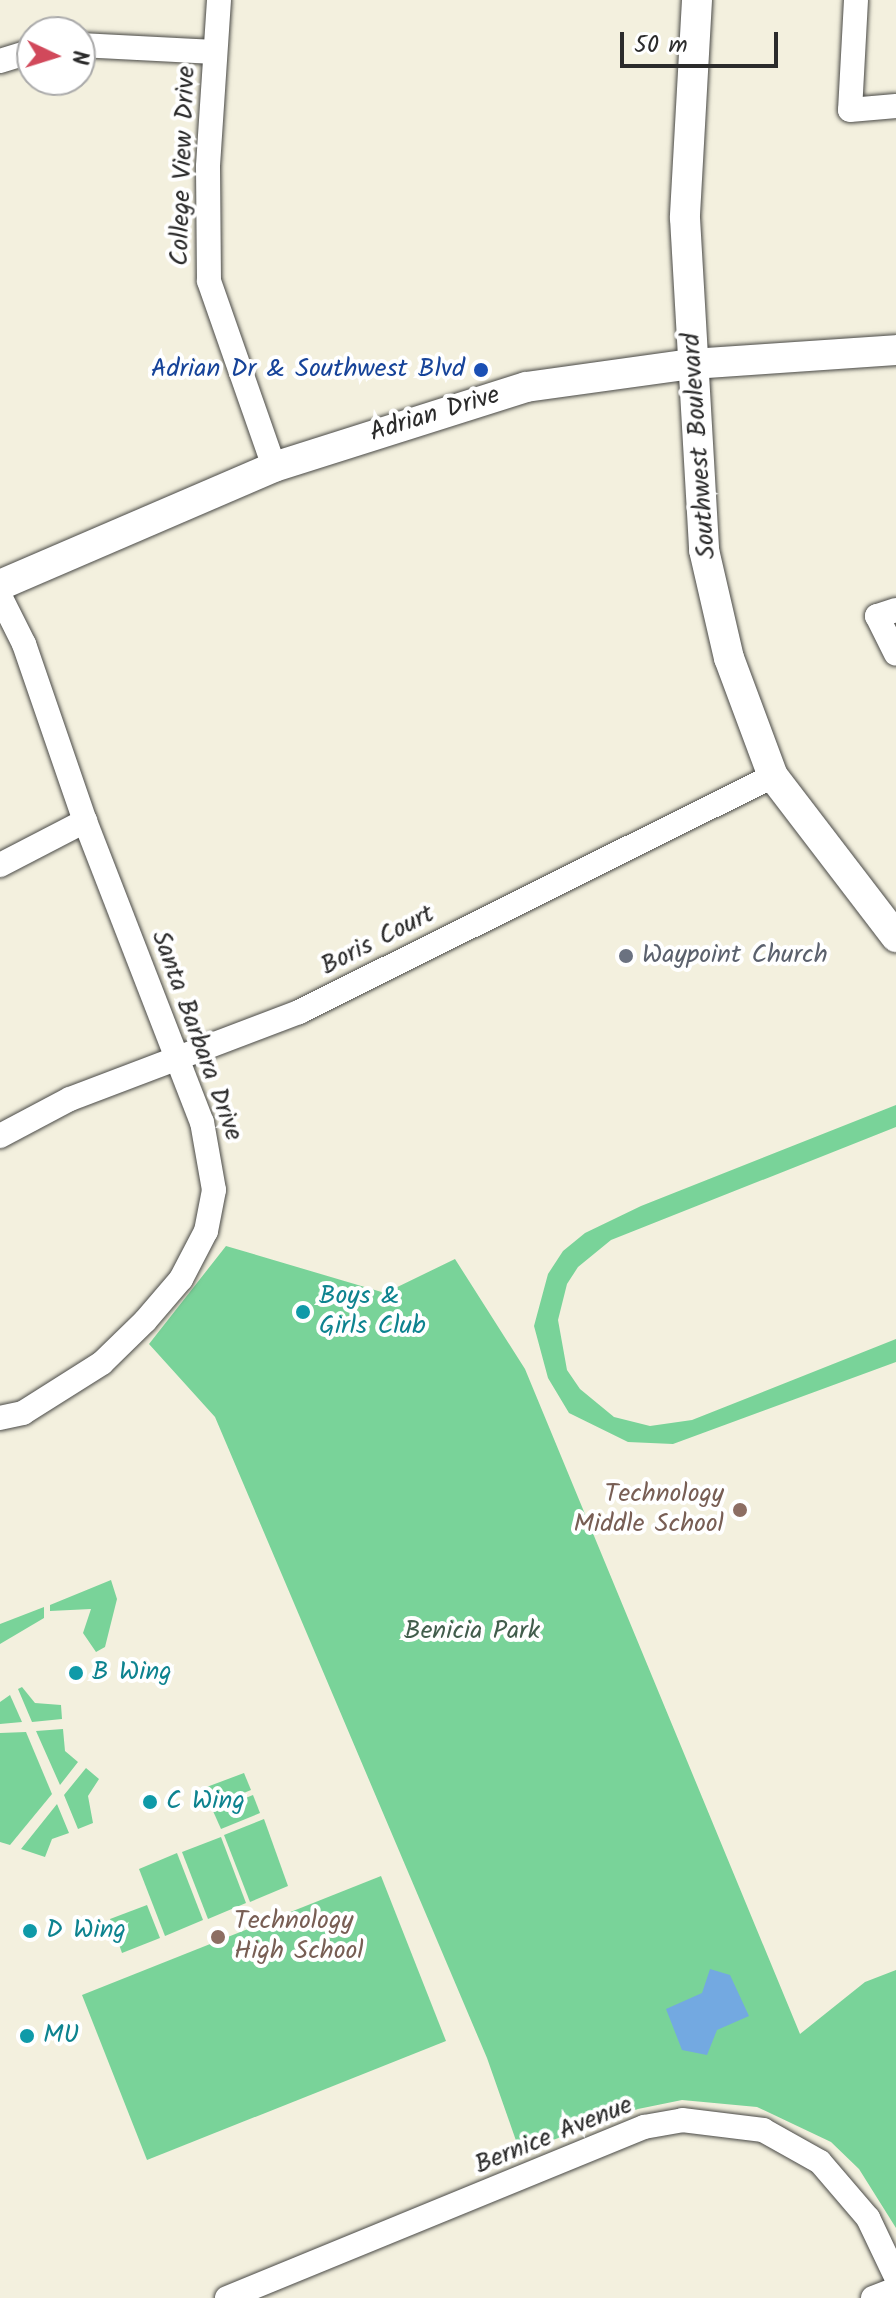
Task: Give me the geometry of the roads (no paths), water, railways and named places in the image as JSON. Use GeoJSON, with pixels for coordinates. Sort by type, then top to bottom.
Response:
{"type":"FeatureCollection","features":[{"type":"Feature","properties":{"kind":"street","name":"College View Drive"},"geometry":{"type":"LineString","coordinates":[[219,0],[209,281],[274,467]]}},
{"type":"Feature","properties":{"kind":"street","name":"Southwest Boulevard"},"geometry":{"type":"LineString","coordinates":[[697,0],[685,218],[704,550],[729,658],[773,776],[896,937]]}},
{"type":"Feature","properties":{"kind":"street"},"geometry":{"type":"LineString","coordinates":[[856,0],[850,110],[896,106]]}},
{"type":"Feature","properties":{"kind":"street"},"geometry":{"type":"LineString","coordinates":[[96,46],[215,52]]}},
{"type":"Feature","properties":{"kind":"street","name":"Adrian Drive"},"geometry":{"type":"LineString","coordinates":[[0,585],[274,467],[526,387],[692,364],[896,350]]}},
{"type":"Feature","properties":{"kind":"street","name":"Santa Barbara Drive"},"geometry":{"type":"LineString","coordinates":[[0,596],[24,644],[85,821],[177,1059],[212,1160],[214,1190],[206,1231],[181,1279],[102,1363],[23,1413],[0,1418]]}},
{"type":"Feature","properties":{"kind":"street"},"geometry":{"type":"LineString","coordinates":[[896,610],[877,616],[896,654]]}},
{"type":"Feature","properties":{"kind":"street","name":"Boris Court"},"geometry":{"type":"LineString","coordinates":[[0,1136],[70,1099],[299,1012],[773,776]]}},
{"type":"Feature","properties":{"kind":"street"},"geometry":{"type":"LineString","coordinates":[[0,865],[85,821]]}},
{"type":"Feature","properties":{"kind":"street","name":"Bernice Avenue"},"geometry":{"type":"LineString","coordinates":[[227,2298],[644,2127],[682,2120],[763,2130],[820,2162],[868,2218],[896,2277]]}},
{"type":"Feature","properties":{"kind":"street"},"geometry":{"type":"LineString","coordinates":[[873,2298],[896,2289]]}},
{"type":"Feature","properties":{"kind":"water"},"geometry":{"type":"Polygon","coordinates":[[[710,1969],[730,1975],[749,2016],[717,2030],[707,2055],[682,2050],[666,2009],[702,1993],[710,1969]]]}},
{"type":"Feature","properties":{"kind":"place","name":"Adrian Dr & Southwest Blvd"},"geometry":{"type":"Point","coordinates":[481,370]}},
{"type":"Feature","properties":{"kind":"place","name":"Waypoint Church"},"geometry":{"type":"Point","coordinates":[626,956]}},
{"type":"Feature","properties":{"kind":"place","name":"Boys & Girls Club"},"geometry":{"type":"Point","coordinates":[303,1312]}},
{"type":"Feature","properties":{"kind":"place","name":"Technology Middle School"},"geometry":{"type":"Point","coordinates":[740,1510]}},
{"type":"Feature","properties":{"kind":"place","name":"B Wing"},"geometry":{"type":"Point","coordinates":[76,1673]}},
{"type":"Feature","properties":{"kind":"place","name":"C Wing"},"geometry":{"type":"Point","coordinates":[150,1802]}},
{"type":"Feature","properties":{"kind":"place","name":"D Wing"},"geometry":{"type":"Point","coordinates":[30,1931]}},
{"type":"Feature","properties":{"kind":"place","name":"Technology High School"},"geometry":{"type":"Point","coordinates":[218,1937]}},
{"type":"Feature","properties":{"kind":"place","name":"MU"},"geometry":{"type":"Point","coordinates":[27,2036]}},
{"type":"Feature","properties":{"kind":"park label","name":"Benicia Park"},"geometry":{"type":"Point","coordinates":[472,1632]}}]}
